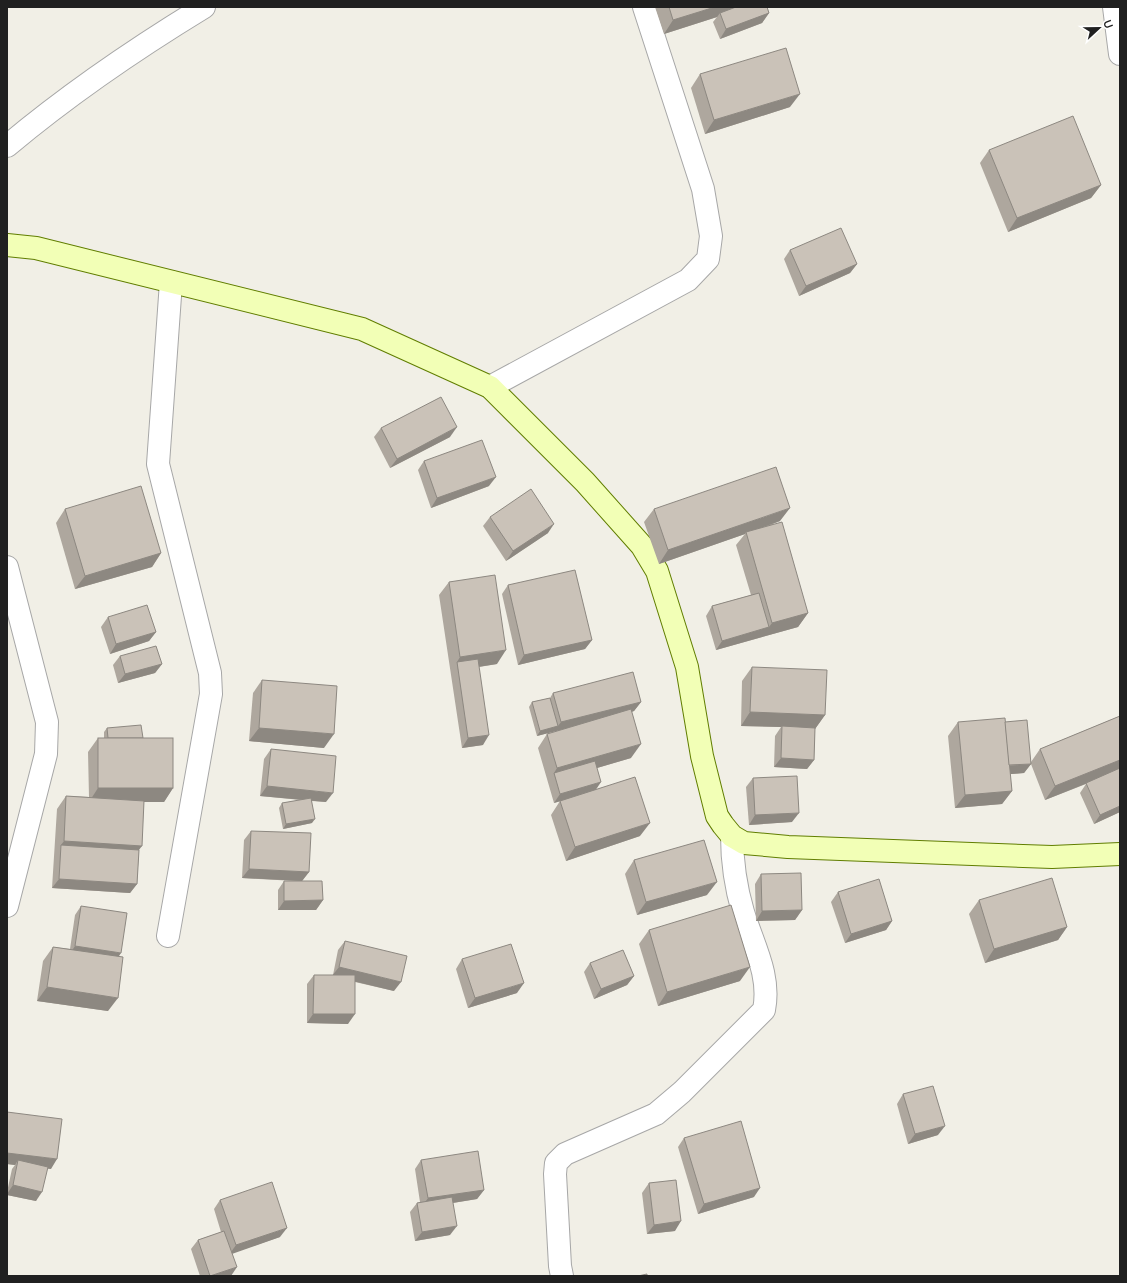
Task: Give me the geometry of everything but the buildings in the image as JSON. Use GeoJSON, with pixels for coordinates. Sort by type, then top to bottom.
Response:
{"type":"FeatureCollection","features":[{"type":"Feature","properties":{"kind":"street"},"geometry":{"type":"LineString","coordinates":[[7,146],[58,104],[150,39],[204,7]]}},
{"type":"Feature","properties":{"kind":"street"},"geometry":{"type":"LineString","coordinates":[[490,387],[688,280],[708,259],[711,236],[703,189],[644,7]]}},
{"type":"Feature","properties":{"kind":"street"},"geometry":{"type":"LineString","coordinates":[[1114,7],[1120,54]]}},
{"type":"Feature","properties":{"kind":"street"},"geometry":{"type":"LineString","coordinates":[[7,245],[36,248],[362,329],[490,387],[585,482],[642,546],[656,571],[687,667],[702,756],[717,816],[732,836],[744,842],[788,847],[1052,857],[1120,854]]}},
{"type":"Feature","properties":{"kind":"street"},"geometry":{"type":"LineString","coordinates":[[168,936],[211,694],[210,673],[158,464],[171,282]]}},
{"type":"Feature","properties":{"kind":"street"},"geometry":{"type":"LineString","coordinates":[[7,567],[47,722],[46,754],[7,906]]}},
{"type":"Feature","properties":{"kind":"street"},"geometry":{"type":"LineString","coordinates":[[562,1276],[560,1266],[554,1174],[556,1163],[564,1154],[656,1114],[682,1092],[764,1010],[767,996],[765,974],[743,912],[732,861],[732,836]]}}]}
